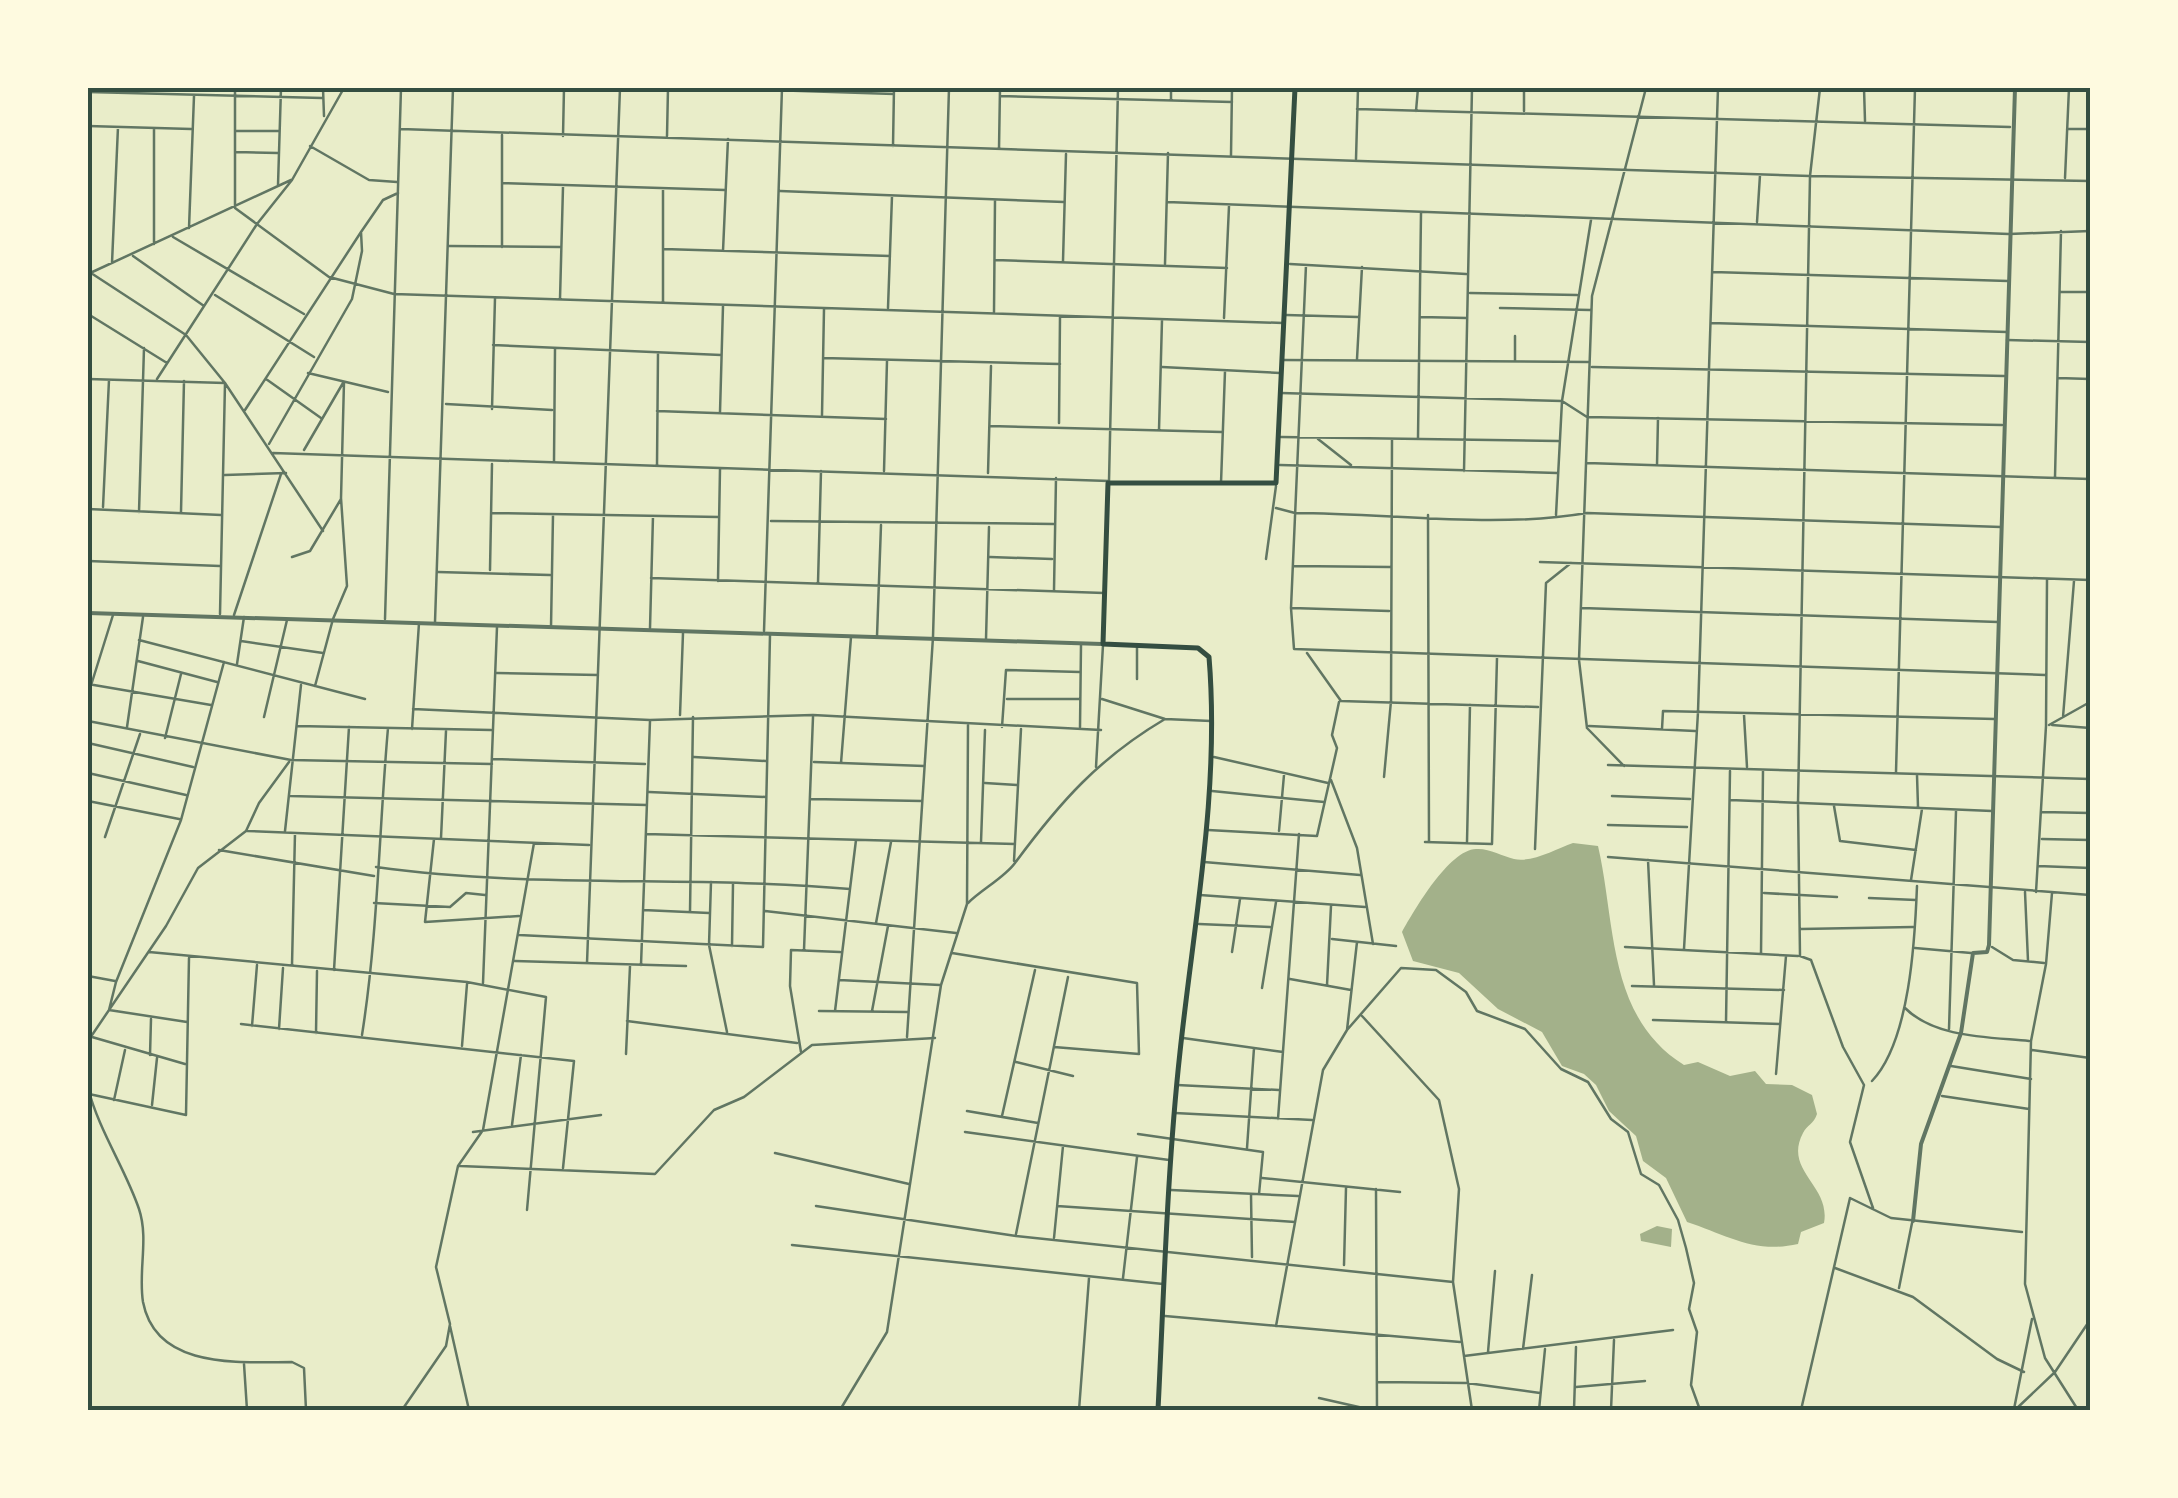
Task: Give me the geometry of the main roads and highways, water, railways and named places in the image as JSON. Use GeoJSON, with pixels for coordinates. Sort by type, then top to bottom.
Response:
{"type":"FeatureCollection","features":[{"type":"Feature","properties":{"kind":"main road"},"geometry":{"type":"LineString","coordinates":[[1158,1410],[1176,1085],[1211,791],[1209,657],[1198,648],[1103,644],[1109,481],[1276,483],[1295,88]]}}]}
